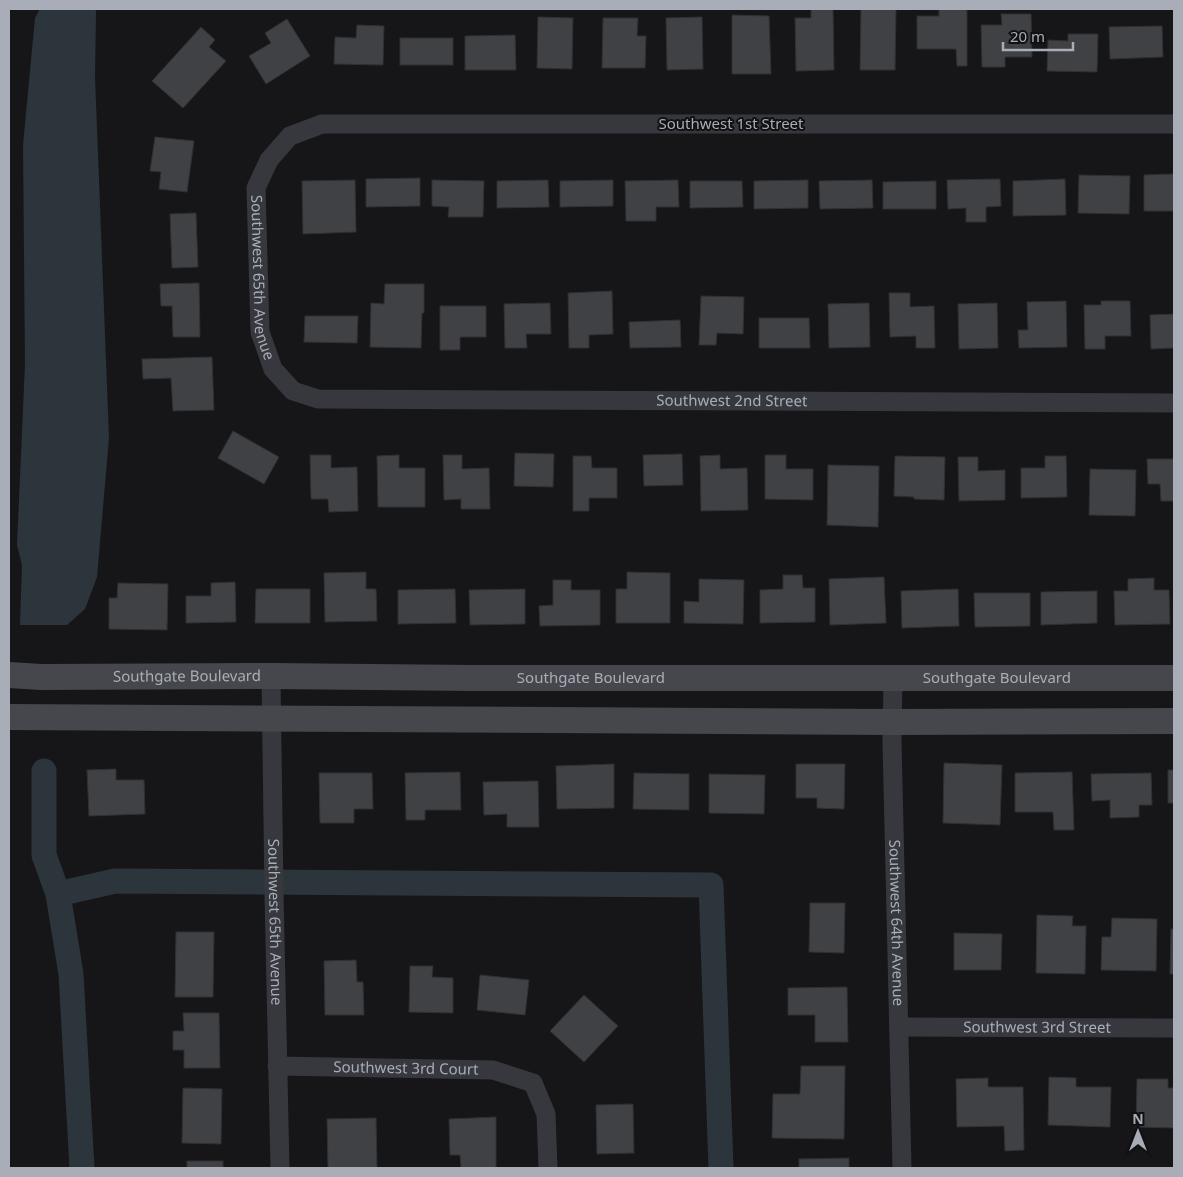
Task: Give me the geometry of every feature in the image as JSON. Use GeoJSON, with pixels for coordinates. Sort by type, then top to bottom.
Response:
{"type":"FeatureCollection","features":[{"type":"Feature","properties":{"kind":"main road","name":"Southgate Boulevard"},"geometry":{"type":"LineString","coordinates":[[9,676],[1174,678]]}},
{"type":"Feature","properties":{"kind":"main road"},"geometry":{"type":"LineString","coordinates":[[9,717],[271,720],[1174,721]]}},
{"type":"Feature","properties":{"kind":"street","name":"Southwest 1st Street"},"geometry":{"type":"LineString","coordinates":[[290,136],[322,124],[1174,124]]}},
{"type":"Feature","properties":{"kind":"street","name":"Southwest 65th Avenue"},"geometry":{"type":"LineString","coordinates":[[290,136],[269,160],[256,188],[260,332],[272,369],[293,391]]}},
{"type":"Feature","properties":{"kind":"street","name":"Southwest 2nd Street"},"geometry":{"type":"LineString","coordinates":[[293,391],[318,399],[1174,403]]}},
{"type":"Feature","properties":{"kind":"street","name":"Southwest 65th Avenue"},"geometry":{"type":"LineString","coordinates":[[271,676],[280,1168]]}},
{"type":"Feature","properties":{"kind":"street","name":"Southwest 64th Avenue"},"geometry":{"type":"LineString","coordinates":[[893,678],[892,722],[902,1168]]}},
{"type":"Feature","properties":{"kind":"street","name":"Southwest 3rd Street"},"geometry":{"type":"LineString","coordinates":[[899,1027],[1174,1028]]}},
{"type":"Feature","properties":{"kind":"street","name":"Southwest 3rd Court"},"geometry":{"type":"LineString","coordinates":[[277,1066],[493,1070],[533,1083],[546,1114],[548,1168]]}},
{"type":"Feature","properties":{"kind":"shaded area"},"geometry":{"type":"Polygon","coordinates":[[[40,9],[96,9],[95,77],[109,438],[97,577],[85,609],[67,625],[20,625],[22,565],[17,545],[25,364],[23,145],[35,18],[40,9]]]}},
{"type":"Feature","properties":{"kind":"building"},"geometry":{"type":"Polygon","coordinates":[[[811,9],[833,9],[834,70],[796,71],[795,18],[811,18],[811,9]]]}},
{"type":"Feature","properties":{"kind":"building"},"geometry":{"type":"Polygon","coordinates":[[[861,9],[896,9],[895,70],[860,70],[861,9]]]}},
{"type":"Feature","properties":{"kind":"building"},"geometry":{"type":"Polygon","coordinates":[[[939,9],[967,9],[967,66],[957,66],[956,49],[917,49],[917,16],[939,16],[939,9]]]}},
{"type":"Feature","properties":{"kind":"building"},"geometry":{"type":"Polygon","coordinates":[[[1001,14],[1031,14],[1032,57],[1005,57],[1005,67],[982,67],[981,25],[1002,25],[1001,14]]]}},
{"type":"Feature","properties":{"kind":"building"},"geometry":{"type":"Polygon","coordinates":[[[732,15],[769,16],[771,74],[732,74],[732,15]]]}},
{"type":"Feature","properties":{"kind":"building"},"geometry":{"type":"Polygon","coordinates":[[[538,17],[573,18],[572,69],[537,68],[538,17]]]}},
{"type":"Feature","properties":{"kind":"building"},"geometry":{"type":"Polygon","coordinates":[[[702,17],[703,69],[667,70],[666,18],[702,17]]]}},
{"type":"Feature","properties":{"kind":"building"},"geometry":{"type":"Polygon","coordinates":[[[603,18],[638,18],[637,36],[646,36],[645,68],[602,68],[603,18]]]}},
{"type":"Feature","properties":{"kind":"building"},"geometry":{"type":"Polygon","coordinates":[[[287,19],[310,56],[266,84],[249,56],[271,43],[265,33],[287,19]]]}},
{"type":"Feature","properties":{"kind":"building"},"geometry":{"type":"Polygon","coordinates":[[[357,25],[384,26],[383,65],[334,64],[335,37],[356,38],[357,25]]]}},
{"type":"Feature","properties":{"kind":"building"},"geometry":{"type":"Polygon","coordinates":[[[1162,26],[1163,57],[1110,59],[1109,27],[1162,26]]]}},
{"type":"Feature","properties":{"kind":"building"},"geometry":{"type":"Polygon","coordinates":[[[201,27],[215,40],[209,47],[226,61],[183,108],[152,81],[201,27]]]}},
{"type":"Feature","properties":{"kind":"building"},"geometry":{"type":"Polygon","coordinates":[[[1068,34],[1098,34],[1097,72],[1047,71],[1048,40],[1068,41],[1068,34]]]}},
{"type":"Feature","properties":{"kind":"building"},"geometry":{"type":"Polygon","coordinates":[[[515,35],[516,70],[465,70],[465,36],[515,35]]]}},
{"type":"Feature","properties":{"kind":"building"},"geometry":{"type":"Polygon","coordinates":[[[400,38],[453,38],[453,65],[400,65],[400,38]]]}},
{"type":"Feature","properties":{"kind":"building"},"geometry":{"type":"Polygon","coordinates":[[[155,137],[194,141],[187,192],[159,189],[161,172],[150,171],[155,137]]]}},
{"type":"Feature","properties":{"kind":"building"},"geometry":{"type":"Polygon","coordinates":[[[1174,174],[1174,211],[1144,211],[1144,175],[1174,174]]]}},
{"type":"Feature","properties":{"kind":"building"},"geometry":{"type":"Polygon","coordinates":[[[1079,175],[1130,176],[1129,214],[1078,213],[1079,175]]]}},
{"type":"Feature","properties":{"kind":"building"},"geometry":{"type":"Polygon","coordinates":[[[420,178],[420,206],[366,207],[366,179],[420,178]]]}},
{"type":"Feature","properties":{"kind":"building"},"geometry":{"type":"Polygon","coordinates":[[[1000,179],[1001,206],[986,207],[986,222],[966,222],[966,208],[948,209],[947,180],[1000,179]]]}},
{"type":"Feature","properties":{"kind":"building"},"geometry":{"type":"Polygon","coordinates":[[[1065,179],[1066,215],[1013,216],[1013,181],[1065,179]]]}},
{"type":"Feature","properties":{"kind":"building"},"geometry":{"type":"Polygon","coordinates":[[[355,180],[356,232],[303,234],[302,181],[355,180]]]}},
{"type":"Feature","properties":{"kind":"building"},"geometry":{"type":"Polygon","coordinates":[[[432,180],[484,181],[483,217],[448,217],[449,207],[432,206],[432,180]]]}},
{"type":"Feature","properties":{"kind":"building"},"geometry":{"type":"Polygon","coordinates":[[[548,180],[549,207],[497,208],[497,181],[548,180]]]}},
{"type":"Feature","properties":{"kind":"building"},"geometry":{"type":"Polygon","coordinates":[[[613,180],[613,206],[560,207],[560,181],[613,180]]]}},
{"type":"Feature","properties":{"kind":"building"},"geometry":{"type":"Polygon","coordinates":[[[678,180],[679,207],[656,207],[656,221],[626,221],[625,181],[678,180]]]}},
{"type":"Feature","properties":{"kind":"building"},"geometry":{"type":"Polygon","coordinates":[[[808,180],[808,208],[754,209],[754,181],[808,180]]]}},
{"type":"Feature","properties":{"kind":"building"},"geometry":{"type":"Polygon","coordinates":[[[872,180],[873,208],[820,209],[819,181],[872,180]]]}},
{"type":"Feature","properties":{"kind":"building"},"geometry":{"type":"Polygon","coordinates":[[[690,181],[742,181],[743,207],[690,208],[690,181]]]}},
{"type":"Feature","properties":{"kind":"building"},"geometry":{"type":"Polygon","coordinates":[[[936,181],[936,209],[883,209],[883,182],[936,181]]]}},
{"type":"Feature","properties":{"kind":"building"},"geometry":{"type":"Polygon","coordinates":[[[196,213],[198,267],[172,268],[170,214],[196,213]]]}},
{"type":"Feature","properties":{"kind":"building"},"geometry":{"type":"Polygon","coordinates":[[[199,283],[200,337],[173,337],[172,306],[161,306],[160,284],[199,283]]]}},
{"type":"Feature","properties":{"kind":"building"},"geometry":{"type":"Polygon","coordinates":[[[385,284],[424,284],[421,348],[370,347],[371,303],[384,304],[385,284]]]}},
{"type":"Feature","properties":{"kind":"building"},"geometry":{"type":"Polygon","coordinates":[[[612,291],[613,334],[589,335],[589,348],[569,348],[568,293],[612,291]]]}},
{"type":"Feature","properties":{"kind":"building"},"geometry":{"type":"Polygon","coordinates":[[[889,293],[910,293],[910,307],[934,306],[935,348],[916,348],[916,336],[890,337],[889,293]]]}},
{"type":"Feature","properties":{"kind":"building"},"geometry":{"type":"Polygon","coordinates":[[[701,296],[744,297],[743,334],[717,333],[716,345],[699,345],[701,296]]]}},
{"type":"Feature","properties":{"kind":"building"},"geometry":{"type":"Polygon","coordinates":[[[1066,301],[1067,347],[1019,348],[1018,330],[1028,330],[1027,302],[1066,301]]]}},
{"type":"Feature","properties":{"kind":"building"},"geometry":{"type":"Polygon","coordinates":[[[1101,301],[1130,301],[1131,336],[1105,336],[1105,349],[1085,349],[1084,305],[1101,305],[1101,301]]]}},
{"type":"Feature","properties":{"kind":"building"},"geometry":{"type":"Polygon","coordinates":[[[550,303],[551,334],[526,334],[527,348],[505,348],[504,304],[550,303]]]}},
{"type":"Feature","properties":{"kind":"building"},"geometry":{"type":"Polygon","coordinates":[[[869,303],[870,347],[829,348],[828,304],[869,303]]]}},
{"type":"Feature","properties":{"kind":"building"},"geometry":{"type":"Polygon","coordinates":[[[997,303],[998,348],[959,349],[958,304],[997,303]]]}},
{"type":"Feature","properties":{"kind":"building"},"geometry":{"type":"Polygon","coordinates":[[[440,306],[486,306],[486,337],[460,337],[460,350],[440,350],[440,306]]]}},
{"type":"Feature","properties":{"kind":"building"},"geometry":{"type":"Polygon","coordinates":[[[1174,314],[1174,348],[1151,349],[1150,315],[1174,314]]]}},
{"type":"Feature","properties":{"kind":"building"},"geometry":{"type":"Polygon","coordinates":[[[305,316],[358,316],[357,343],[304,342],[305,316]]]}},
{"type":"Feature","properties":{"kind":"building"},"geometry":{"type":"Polygon","coordinates":[[[759,318],[809,318],[810,348],[759,348],[759,318]]]}},
{"type":"Feature","properties":{"kind":"building"},"geometry":{"type":"Polygon","coordinates":[[[680,320],[681,347],[630,348],[629,322],[680,320]]]}},
{"type":"Feature","properties":{"kind":"building"},"geometry":{"type":"Polygon","coordinates":[[[212,357],[214,410],[173,411],[171,378],[143,379],[142,359],[212,357]]]}},
{"type":"Feature","properties":{"kind":"building"},"geometry":{"type":"Polygon","coordinates":[[[233,431],[279,457],[264,484],[218,458],[233,431]]]}},
{"type":"Feature","properties":{"kind":"building"},"geometry":{"type":"Polygon","coordinates":[[[515,453],[554,454],[553,487],[514,486],[515,453]]]}},
{"type":"Feature","properties":{"kind":"building"},"geometry":{"type":"Polygon","coordinates":[[[682,454],[683,485],[644,486],[643,455],[682,454]]]}},
{"type":"Feature","properties":{"kind":"building"},"geometry":{"type":"Polygon","coordinates":[[[310,455],[331,455],[331,468],[357,467],[358,511],[329,512],[328,499],[311,499],[310,455]]]}},
{"type":"Feature","properties":{"kind":"building"},"geometry":{"type":"Polygon","coordinates":[[[399,455],[399,468],[425,468],[425,507],[378,507],[377,456],[399,455]]]}},
{"type":"Feature","properties":{"kind":"building"},"geometry":{"type":"Polygon","coordinates":[[[443,455],[462,455],[462,469],[489,468],[490,509],[461,509],[461,499],[444,500],[443,455]]]}},
{"type":"Feature","properties":{"kind":"building"},"geometry":{"type":"Polygon","coordinates":[[[720,455],[720,469],[747,468],[748,510],[701,511],[700,456],[720,455]]]}},
{"type":"Feature","properties":{"kind":"building"},"geometry":{"type":"Polygon","coordinates":[[[765,455],[786,455],[786,469],[813,469],[813,500],[765,499],[765,455]]]}},
{"type":"Feature","properties":{"kind":"building"},"geometry":{"type":"Polygon","coordinates":[[[573,456],[591,456],[592,468],[617,468],[617,498],[589,498],[589,511],[573,511],[573,456]]]}},
{"type":"Feature","properties":{"kind":"building"},"geometry":{"type":"Polygon","coordinates":[[[895,456],[945,457],[944,500],[894,496],[895,456]]]}},
{"type":"Feature","properties":{"kind":"building"},"geometry":{"type":"Polygon","coordinates":[[[1045,456],[1066,456],[1067,497],[1021,498],[1021,468],[1045,468],[1045,456]]]}},
{"type":"Feature","properties":{"kind":"building"},"geometry":{"type":"Polygon","coordinates":[[[958,457],[978,457],[978,471],[1005,470],[1005,500],[959,501],[958,457]]]}},
{"type":"Feature","properties":{"kind":"building"},"geometry":{"type":"Polygon","coordinates":[[[1147,459],[1174,459],[1174,501],[1161,501],[1160,484],[1148,484],[1147,459]]]}},
{"type":"Feature","properties":{"kind":"building"},"geometry":{"type":"Polygon","coordinates":[[[828,465],[879,466],[878,527],[827,525],[828,465]]]}},
{"type":"Feature","properties":{"kind":"building"},"geometry":{"type":"Polygon","coordinates":[[[1090,469],[1136,470],[1135,516],[1089,515],[1090,469]]]}},
{"type":"Feature","properties":{"kind":"building"},"geometry":{"type":"Polygon","coordinates":[[[366,572],[366,589],[376,589],[377,621],[325,622],[324,573],[366,572]]]}},
{"type":"Feature","properties":{"kind":"building"},"geometry":{"type":"Polygon","coordinates":[[[627,572],[670,573],[670,623],[616,623],[616,589],[627,589],[627,572]]]}},
{"type":"Feature","properties":{"kind":"building"},"geometry":{"type":"Polygon","coordinates":[[[783,575],[802,575],[803,588],[815,588],[815,622],[760,623],[760,590],[783,589],[783,575]]]}},
{"type":"Feature","properties":{"kind":"building"},"geometry":{"type":"Polygon","coordinates":[[[884,577],[886,623],[830,625],[829,579],[884,577]]]}},
{"type":"Feature","properties":{"kind":"building"},"geometry":{"type":"Polygon","coordinates":[[[1154,578],[1154,590],[1169,590],[1170,624],[1115,625],[1114,591],[1128,591],[1128,579],[1154,578]]]}},
{"type":"Feature","properties":{"kind":"building"},"geometry":{"type":"Polygon","coordinates":[[[699,579],[744,580],[743,624],[684,623],[684,601],[699,602],[699,579]]]}},
{"type":"Feature","properties":{"kind":"building"},"geometry":{"type":"Polygon","coordinates":[[[553,580],[571,580],[571,590],[600,590],[600,625],[540,626],[539,606],[553,605],[553,580]]]}},
{"type":"Feature","properties":{"kind":"building"},"geometry":{"type":"Polygon","coordinates":[[[235,582],[236,622],[186,623],[186,596],[211,596],[211,583],[235,582]]]}},
{"type":"Feature","properties":{"kind":"building"},"geometry":{"type":"Polygon","coordinates":[[[118,583],[168,584],[167,630],[109,629],[109,598],[117,598],[118,583]]]}},
{"type":"Feature","properties":{"kind":"building"},"geometry":{"type":"Polygon","coordinates":[[[256,589],[310,589],[310,623],[255,623],[256,589]]]}},
{"type":"Feature","properties":{"kind":"building"},"geometry":{"type":"Polygon","coordinates":[[[455,589],[456,623],[398,624],[398,590],[455,589]]]}},
{"type":"Feature","properties":{"kind":"building"},"geometry":{"type":"Polygon","coordinates":[[[525,589],[525,624],[470,625],[469,590],[525,589]]]}},
{"type":"Feature","properties":{"kind":"building"},"geometry":{"type":"Polygon","coordinates":[[[958,589],[959,626],[902,628],[901,591],[958,589]]]}},
{"type":"Feature","properties":{"kind":"building"},"geometry":{"type":"Polygon","coordinates":[[[1097,591],[1097,623],[1041,625],[1041,592],[1097,591]]]}},
{"type":"Feature","properties":{"kind":"building"},"geometry":{"type":"Polygon","coordinates":[[[974,593],[1030,593],[1030,626],[975,627],[974,593]]]}},
{"type":"Feature","properties":{"kind":"building"},"geometry":{"type":"Polygon","coordinates":[[[944,763],[1002,765],[1000,825],[943,823],[944,763]]]}},
{"type":"Feature","properties":{"kind":"building"},"geometry":{"type":"Polygon","coordinates":[[[614,764],[614,808],[557,809],[556,766],[614,764]]]}},
{"type":"Feature","properties":{"kind":"building"},"geometry":{"type":"Polygon","coordinates":[[[796,764],[845,764],[844,809],[817,808],[817,798],[796,798],[796,764]]]}},
{"type":"Feature","properties":{"kind":"building"},"geometry":{"type":"Polygon","coordinates":[[[116,769],[116,780],[144,780],[145,814],[89,816],[87,770],[116,769]]]}},
{"type":"Feature","properties":{"kind":"building"},"geometry":{"type":"Polygon","coordinates":[[[1168,770],[1174,770],[1174,803],[1168,803],[1168,770]]]}},
{"type":"Feature","properties":{"kind":"building"},"geometry":{"type":"Polygon","coordinates":[[[460,772],[461,810],[425,810],[425,820],[406,820],[405,773],[460,772]]]}},
{"type":"Feature","properties":{"kind":"building"},"geometry":{"type":"Polygon","coordinates":[[[1072,772],[1074,830],[1054,830],[1053,812],[1015,812],[1015,773],[1072,772]]]}},
{"type":"Feature","properties":{"kind":"building"},"geometry":{"type":"Polygon","coordinates":[[[319,773],[372,773],[373,809],[354,809],[354,823],[320,823],[319,773]]]}},
{"type":"Feature","properties":{"kind":"building"},"geometry":{"type":"Polygon","coordinates":[[[634,773],[689,774],[689,810],[633,809],[634,773]]]}},
{"type":"Feature","properties":{"kind":"building"},"geometry":{"type":"Polygon","coordinates":[[[1151,773],[1152,805],[1139,805],[1139,817],[1110,818],[1110,800],[1092,801],[1091,774],[1151,773]]]}},
{"type":"Feature","properties":{"kind":"building"},"geometry":{"type":"Polygon","coordinates":[[[709,774],[765,775],[764,814],[709,813],[709,774]]]}},
{"type":"Feature","properties":{"kind":"building"},"geometry":{"type":"Polygon","coordinates":[[[538,781],[539,827],[507,827],[507,814],[484,815],[483,782],[538,781]]]}},
{"type":"Feature","properties":{"kind":"building"},"geometry":{"type":"Polygon","coordinates":[[[810,903],[845,903],[844,953],[809,952],[810,903]]]}},
{"type":"Feature","properties":{"kind":"building"},"geometry":{"type":"Polygon","coordinates":[[[1037,915],[1073,916],[1072,926],[1086,926],[1085,974],[1036,973],[1037,915]]]}},
{"type":"Feature","properties":{"kind":"building"},"geometry":{"type":"Polygon","coordinates":[[[1112,918],[1157,919],[1156,971],[1101,970],[1102,937],[1111,937],[1112,918]]]}},
{"type":"Feature","properties":{"kind":"building"},"geometry":{"type":"Polygon","coordinates":[[[1171,929],[1174,929],[1174,974],[1170,974],[1171,929]]]}},
{"type":"Feature","properties":{"kind":"building"},"geometry":{"type":"Polygon","coordinates":[[[176,932],[214,932],[213,997],[175,997],[176,932]]]}},
{"type":"Feature","properties":{"kind":"building"},"geometry":{"type":"Polygon","coordinates":[[[954,933],[1002,934],[1001,970],[954,970],[954,933]]]}},
{"type":"Feature","properties":{"kind":"building"},"geometry":{"type":"Polygon","coordinates":[[[356,960],[357,982],[363,982],[364,1015],[325,1015],[324,961],[356,960]]]}},
{"type":"Feature","properties":{"kind":"building"},"geometry":{"type":"Polygon","coordinates":[[[410,966],[433,966],[432,977],[453,978],[453,1013],[409,1012],[410,966]]]}},
{"type":"Feature","properties":{"kind":"building"},"geometry":{"type":"Polygon","coordinates":[[[480,975],[529,980],[525,1015],[477,1010],[480,975]]]}},
{"type":"Feature","properties":{"kind":"building"},"geometry":{"type":"Polygon","coordinates":[[[847,987],[848,1042],[815,1042],[815,1015],[788,1015],[788,988],[847,987]]]}},
{"type":"Feature","properties":{"kind":"building"},"geometry":{"type":"Polygon","coordinates":[[[584,995],[618,1026],[584,1062],[550,1031],[584,995]]]}},
{"type":"Feature","properties":{"kind":"building"},"geometry":{"type":"Polygon","coordinates":[[[183,1013],[219,1013],[220,1068],[184,1068],[184,1050],[173,1050],[173,1031],[184,1031],[183,1013]]]}},
{"type":"Feature","properties":{"kind":"building"},"geometry":{"type":"Polygon","coordinates":[[[801,1066],[845,1066],[844,1139],[772,1138],[773,1094],[800,1094],[801,1066]]]}},
{"type":"Feature","properties":{"kind":"building"},"geometry":{"type":"Polygon","coordinates":[[[1049,1077],[1076,1078],[1076,1087],[1111,1087],[1110,1127],[1048,1125],[1049,1077]]]}},
{"type":"Feature","properties":{"kind":"building"},"geometry":{"type":"Polygon","coordinates":[[[988,1078],[988,1087],[1023,1087],[1024,1150],[1005,1151],[1004,1126],[957,1127],[956,1079],[988,1078]]]}},
{"type":"Feature","properties":{"kind":"building"},"geometry":{"type":"Polygon","coordinates":[[[1137,1079],[1168,1079],[1168,1088],[1174,1088],[1174,1128],[1136,1127],[1137,1079]]]}},
{"type":"Feature","properties":{"kind":"building"},"geometry":{"type":"Polygon","coordinates":[[[183,1088],[222,1089],[221,1144],[182,1143],[183,1088]]]}},
{"type":"Feature","properties":{"kind":"building"},"geometry":{"type":"Polygon","coordinates":[[[633,1104],[634,1153],[597,1154],[596,1105],[633,1104]]]}},
{"type":"Feature","properties":{"kind":"building"},"geometry":{"type":"Polygon","coordinates":[[[496,1117],[496,1168],[461,1168],[460,1155],[450,1155],[449,1119],[496,1117]]]}},
{"type":"Feature","properties":{"kind":"building"},"geometry":{"type":"Polygon","coordinates":[[[376,1118],[377,1168],[328,1168],[327,1119],[376,1118]]]}},
{"type":"Feature","properties":{"kind":"building"},"geometry":{"type":"Polygon","coordinates":[[[849,1158],[849,1168],[799,1168],[799,1159],[849,1158]]]}},
{"type":"Feature","properties":{"kind":"building"},"geometry":{"type":"Polygon","coordinates":[[[187,1161],[223,1161],[223,1168],[187,1168],[187,1161]]]}},
{"type":"Feature","properties":{"kind":"waterway"},"geometry":{"type":"LineString","coordinates":[[44,771],[44,855],[58,894],[71,974],[82,1168]]}},
{"type":"Feature","properties":{"kind":"waterway"},"geometry":{"type":"LineString","coordinates":[[58,894],[115,881],[711,885],[721,1168]]}}]}
